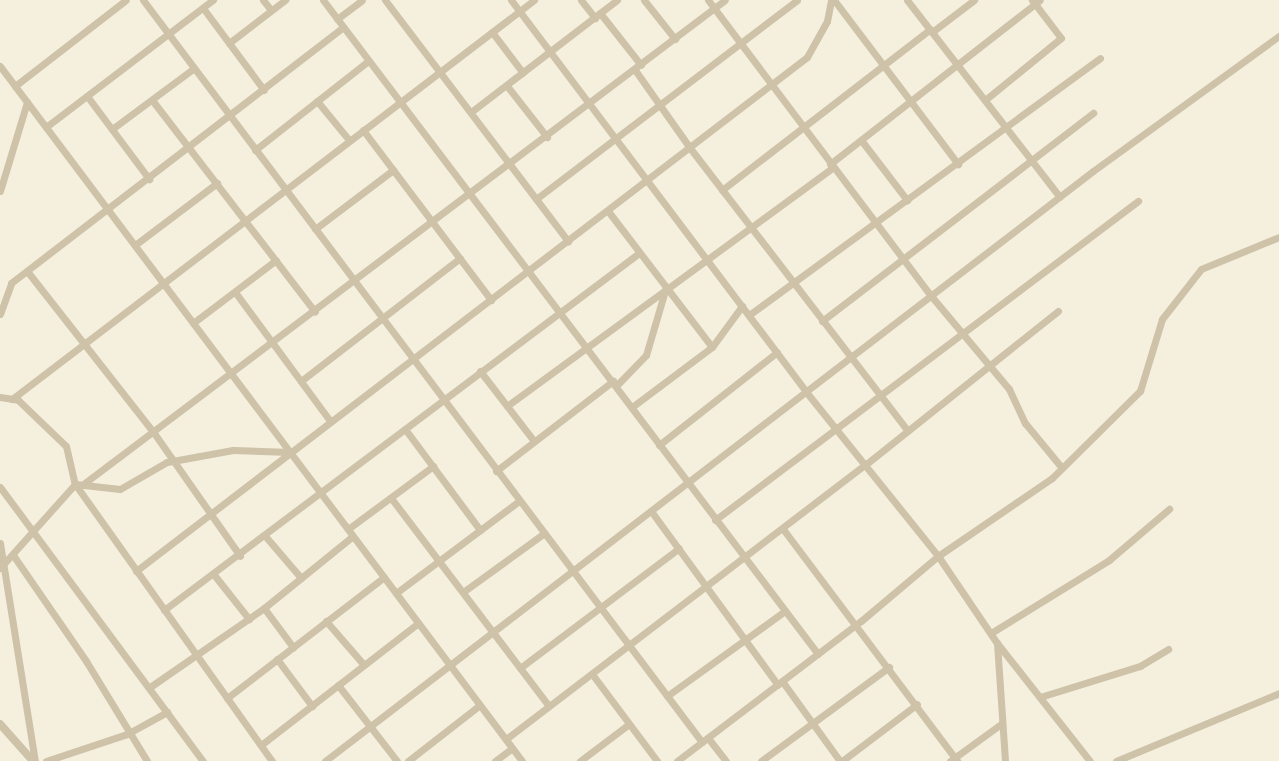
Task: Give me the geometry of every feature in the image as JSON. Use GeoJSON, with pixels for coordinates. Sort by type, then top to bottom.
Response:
{"type":"FeatureCollection","features":[{"type":"Feature","properties":{"kind":"street"},"geometry":{"type":"LineString","coordinates":[[15,86],[126,0]]}},
{"type":"Feature","properties":{"kind":"street"},"geometry":{"type":"LineString","coordinates":[[143,0],[572,572],[667,696],[726,761]]}},
{"type":"Feature","properties":{"kind":"street"},"geometry":{"type":"LineString","coordinates":[[46,127],[213,0]]}},
{"type":"Feature","properties":{"kind":"street"},"geometry":{"type":"LineString","coordinates":[[263,0],[271,10]]}},
{"type":"Feature","properties":{"kind":"street"},"geometry":{"type":"LineString","coordinates":[[229,43],[285,0]]}},
{"type":"Feature","properties":{"kind":"street"},"geometry":{"type":"LineString","coordinates":[[323,0],[527,272],[561,311],[687,483],[818,654]]}},
{"type":"Feature","properties":{"kind":"street"},"geometry":{"type":"LineString","coordinates":[[337,19],[362,0]]}},
{"type":"Feature","properties":{"kind":"street"},"geometry":{"type":"LineString","coordinates":[[385,0],[568,241]]}},
{"type":"Feature","properties":{"kind":"street"},"geometry":{"type":"LineString","coordinates":[[511,0],[807,393],[938,556],[998,643],[1090,761]]}},
{"type":"Feature","properties":{"kind":"street"},"geometry":{"type":"LineString","coordinates":[[12,399],[162,282],[534,0]]}},
{"type":"Feature","properties":{"kind":"street"},"geometry":{"type":"LineString","coordinates":[[581,0],[597,16],[638,67],[660,105],[690,148],[908,431]]}},
{"type":"Feature","properties":{"kind":"street"},"geometry":{"type":"LineString","coordinates":[[471,112],[551,53],[617,0]]}},
{"type":"Feature","properties":{"kind":"street"},"geometry":{"type":"LineString","coordinates":[[644,0],[675,39]]}},
{"type":"Feature","properties":{"kind":"street"},"geometry":{"type":"LineString","coordinates":[[708,0],[932,297],[1009,389],[1024,423],[1062,468]]}},
{"type":"Feature","properties":{"kind":"street"},"geometry":{"type":"LineString","coordinates":[[2,567],[36,531],[54,504],[274,344],[725,0]]}},
{"type":"Feature","properties":{"kind":"street"},"geometry":{"type":"LineString","coordinates":[[536,199],[797,0]]}},
{"type":"Feature","properties":{"kind":"street"},"geometry":{"type":"LineString","coordinates":[[833,0],[958,164]]}},
{"type":"Feature","properties":{"kind":"street"},"geometry":{"type":"LineString","coordinates":[[136,571],[807,57],[827,21],[833,0]]}},
{"type":"Feature","properties":{"kind":"street"},"geometry":{"type":"LineString","coordinates":[[907,0],[1060,197]]}},
{"type":"Feature","properties":{"kind":"street"},"geometry":{"type":"LineString","coordinates":[[722,190],[802,127],[974,0]]}},
{"type":"Feature","properties":{"kind":"street"},"geometry":{"type":"LineString","coordinates":[[507,406],[705,257],[832,166],[909,101],[1036,1],[1060,38],[985,100]]}},
{"type":"Feature","properties":{"kind":"street"},"geometry":{"type":"LineString","coordinates":[[203,8],[264,90]]}},
{"type":"Feature","properties":{"kind":"street"},"geometry":{"type":"LineString","coordinates":[[0,314],[11,283],[231,117],[343,27]]}},
{"type":"Feature","properties":{"kind":"street"},"geometry":{"type":"LineString","coordinates":[[492,32],[524,73]]}},
{"type":"Feature","properties":{"kind":"street"},"geometry":{"type":"LineString","coordinates":[[326,761],[1060,197],[1279,36]]}},
{"type":"Feature","properties":{"kind":"street"},"geometry":{"type":"LineString","coordinates":[[748,315],[1007,129],[1100,58]]}},
{"type":"Feature","properties":{"kind":"street"},"geometry":{"type":"LineString","coordinates":[[255,150],[368,60]]}},
{"type":"Feature","properties":{"kind":"street"},"geometry":{"type":"LineString","coordinates":[[0,66],[522,761]]}},
{"type":"Feature","properties":{"kind":"street"},"geometry":{"type":"LineString","coordinates":[[112,129],[194,68]]}},
{"type":"Feature","properties":{"kind":"street"},"geometry":{"type":"LineString","coordinates":[[507,86],[547,137]]}},
{"type":"Feature","properties":{"kind":"street"},"geometry":{"type":"LineString","coordinates":[[87,96],[149,179]]}},
{"type":"Feature","properties":{"kind":"street"},"geometry":{"type":"LineString","coordinates":[[152,99],[315,312]]}},
{"type":"Feature","properties":{"kind":"street"},"geometry":{"type":"LineString","coordinates":[[317,100],[349,141]]}},
{"type":"Feature","properties":{"kind":"street"},"geometry":{"type":"LineString","coordinates":[[0,191],[27,102]]}},
{"type":"Feature","properties":{"kind":"street"},"geometry":{"type":"LineString","coordinates":[[822,321],[1093,113]]}},
{"type":"Feature","properties":{"kind":"street"},"geometry":{"type":"LineString","coordinates":[[363,130],[491,300]]}},
{"type":"Feature","properties":{"kind":"street"},"geometry":{"type":"LineString","coordinates":[[861,140],[908,200]]}},
{"type":"Feature","properties":{"kind":"street"},"geometry":{"type":"LineString","coordinates":[[315,230],[393,170]]}},
{"type":"Feature","properties":{"kind":"street"},"geometry":{"type":"LineString","coordinates":[[135,245],[217,183]]}},
{"type":"Feature","properties":{"kind":"street"},"geometry":{"type":"LineString","coordinates":[[715,520],[838,431],[961,331],[1138,201]]}},
{"type":"Feature","properties":{"kind":"street"},"geometry":{"type":"LineString","coordinates":[[608,211],[712,346]]}},
{"type":"Feature","properties":{"kind":"street"},"geometry":{"type":"LineString","coordinates":[[677,761],[857,624],[938,556],[1062,468],[1140,391],[1162,319],[1201,269],[1279,237]]}},
{"type":"Feature","properties":{"kind":"street"},"geometry":{"type":"LineString","coordinates":[[164,610],[215,576],[443,399],[639,253]]}},
{"type":"Feature","properties":{"kind":"street"},"geometry":{"type":"LineString","coordinates":[[301,381],[460,258]]}},
{"type":"Feature","properties":{"kind":"street"},"geometry":{"type":"LineString","coordinates":[[193,324],[276,260]]}},
{"type":"Feature","properties":{"kind":"street"},"geometry":{"type":"LineString","coordinates":[[27,271],[154,433],[240,556]]}},
{"type":"Feature","properties":{"kind":"street"},"geometry":{"type":"LineString","coordinates":[[496,471],[614,383],[646,355],[666,287]]}},
{"type":"Feature","properties":{"kind":"street"},"geometry":{"type":"LineString","coordinates":[[235,292],[330,421]]}},
{"type":"Feature","properties":{"kind":"street"},"geometry":{"type":"LineString","coordinates":[[632,407],[712,346],[742,306]]}},
{"type":"Feature","properties":{"kind":"street"},"geometry":{"type":"LineString","coordinates":[[506,739],[745,559],[1058,311]]}},
{"type":"Feature","properties":{"kind":"street"},"geometry":{"type":"LineString","coordinates":[[659,445],[777,352]]}},
{"type":"Feature","properties":{"kind":"street"},"geometry":{"type":"LineString","coordinates":[[480,371],[534,441]]}},
{"type":"Feature","properties":{"kind":"street"},"geometry":{"type":"LineString","coordinates":[[0,397],[18,400],[66,446],[79,485],[136,571],[273,761]]}},
{"type":"Feature","properties":{"kind":"street"},"geometry":{"type":"LineString","coordinates":[[405,429],[480,530]]}},
{"type":"Feature","properties":{"kind":"street"},"geometry":{"type":"LineString","coordinates":[[79,485],[120,489],[173,460],[233,450],[290,452]]}},
{"type":"Feature","properties":{"kind":"street"},"geometry":{"type":"LineString","coordinates":[[348,529],[433,466]]}},
{"type":"Feature","properties":{"kind":"street"},"geometry":{"type":"LineString","coordinates":[[0,488],[36,531],[203,761]]}},
{"type":"Feature","properties":{"kind":"street"},"geometry":{"type":"LineString","coordinates":[[391,498],[549,706]]}},
{"type":"Feature","properties":{"kind":"street"},"geometry":{"type":"LineString","coordinates":[[396,593],[519,501]]}},
{"type":"Feature","properties":{"kind":"street"},"geometry":{"type":"LineString","coordinates":[[991,633],[1109,560],[1169,509]]}},
{"type":"Feature","properties":{"kind":"street"},"geometry":{"type":"LineString","coordinates":[[651,511],[746,639],[841,761],[917,704]]}},
{"type":"Feature","properties":{"kind":"street"},"geometry":{"type":"LineString","coordinates":[[783,529],[917,704],[954,760],[1001,724]]}},
{"type":"Feature","properties":{"kind":"street"},"geometry":{"type":"LineString","coordinates":[[463,592],[543,534]]}},
{"type":"Feature","properties":{"kind":"street"},"geometry":{"type":"LineString","coordinates":[[150,687],[264,608],[353,536]]}},
{"type":"Feature","properties":{"kind":"street"},"geometry":{"type":"LineString","coordinates":[[266,537],[301,578]]}},
{"type":"Feature","properties":{"kind":"street"},"geometry":{"type":"LineString","coordinates":[[0,543],[34,761]]}},
{"type":"Feature","properties":{"kind":"street"},"geometry":{"type":"LineString","coordinates":[[520,668],[679,548]]}},
{"type":"Feature","properties":{"kind":"street"},"geometry":{"type":"LineString","coordinates":[[13,555],[86,661],[128,734],[147,761]]}},
{"type":"Feature","properties":{"kind":"street"},"geometry":{"type":"LineString","coordinates":[[215,576],[249,619]]}},
{"type":"Feature","properties":{"kind":"street"},"geometry":{"type":"LineString","coordinates":[[227,698],[384,577]]}},
{"type":"Feature","properties":{"kind":"street"},"geometry":{"type":"LineString","coordinates":[[264,608],[293,647]]}},
{"type":"Feature","properties":{"kind":"street"},"geometry":{"type":"LineString","coordinates":[[667,696],[785,611]]}},
{"type":"Feature","properties":{"kind":"street"},"geometry":{"type":"LineString","coordinates":[[326,621],[364,665]]}},
{"type":"Feature","properties":{"kind":"street"},"geometry":{"type":"LineString","coordinates":[[261,746],[418,622]]}},
{"type":"Feature","properties":{"kind":"street"},"geometry":{"type":"LineString","coordinates":[[998,643],[1001,724],[1005,761]]}},
{"type":"Feature","properties":{"kind":"street"},"geometry":{"type":"LineString","coordinates":[[1040,697],[1140,666],[1168,649]]}},
{"type":"Feature","properties":{"kind":"street"},"geometry":{"type":"LineString","coordinates":[[277,659],[312,706]]}},
{"type":"Feature","properties":{"kind":"street"},"geometry":{"type":"LineString","coordinates":[[760,761],[889,667]]}},
{"type":"Feature","properties":{"kind":"street"},"geometry":{"type":"LineString","coordinates":[[592,674],[657,761]]}},
{"type":"Feature","properties":{"kind":"street"},"geometry":{"type":"LineString","coordinates":[[338,685],[398,761]]}},
{"type":"Feature","properties":{"kind":"street"},"geometry":{"type":"LineString","coordinates":[[1116,761],[1279,693]]}},
{"type":"Feature","properties":{"kind":"street"},"geometry":{"type":"LineString","coordinates":[[408,761],[480,705]]}},
{"type":"Feature","properties":{"kind":"street"},"geometry":{"type":"LineString","coordinates":[[46,761],[128,734],[167,712]]}},
{"type":"Feature","properties":{"kind":"street"},"geometry":{"type":"LineString","coordinates":[[0,724],[34,761]]}},
{"type":"Feature","properties":{"kind":"street"},"geometry":{"type":"LineString","coordinates":[[580,761],[629,724]]}},
{"type":"Feature","properties":{"kind":"street"},"geometry":{"type":"LineString","coordinates":[[495,761],[512,748]]}}]}
